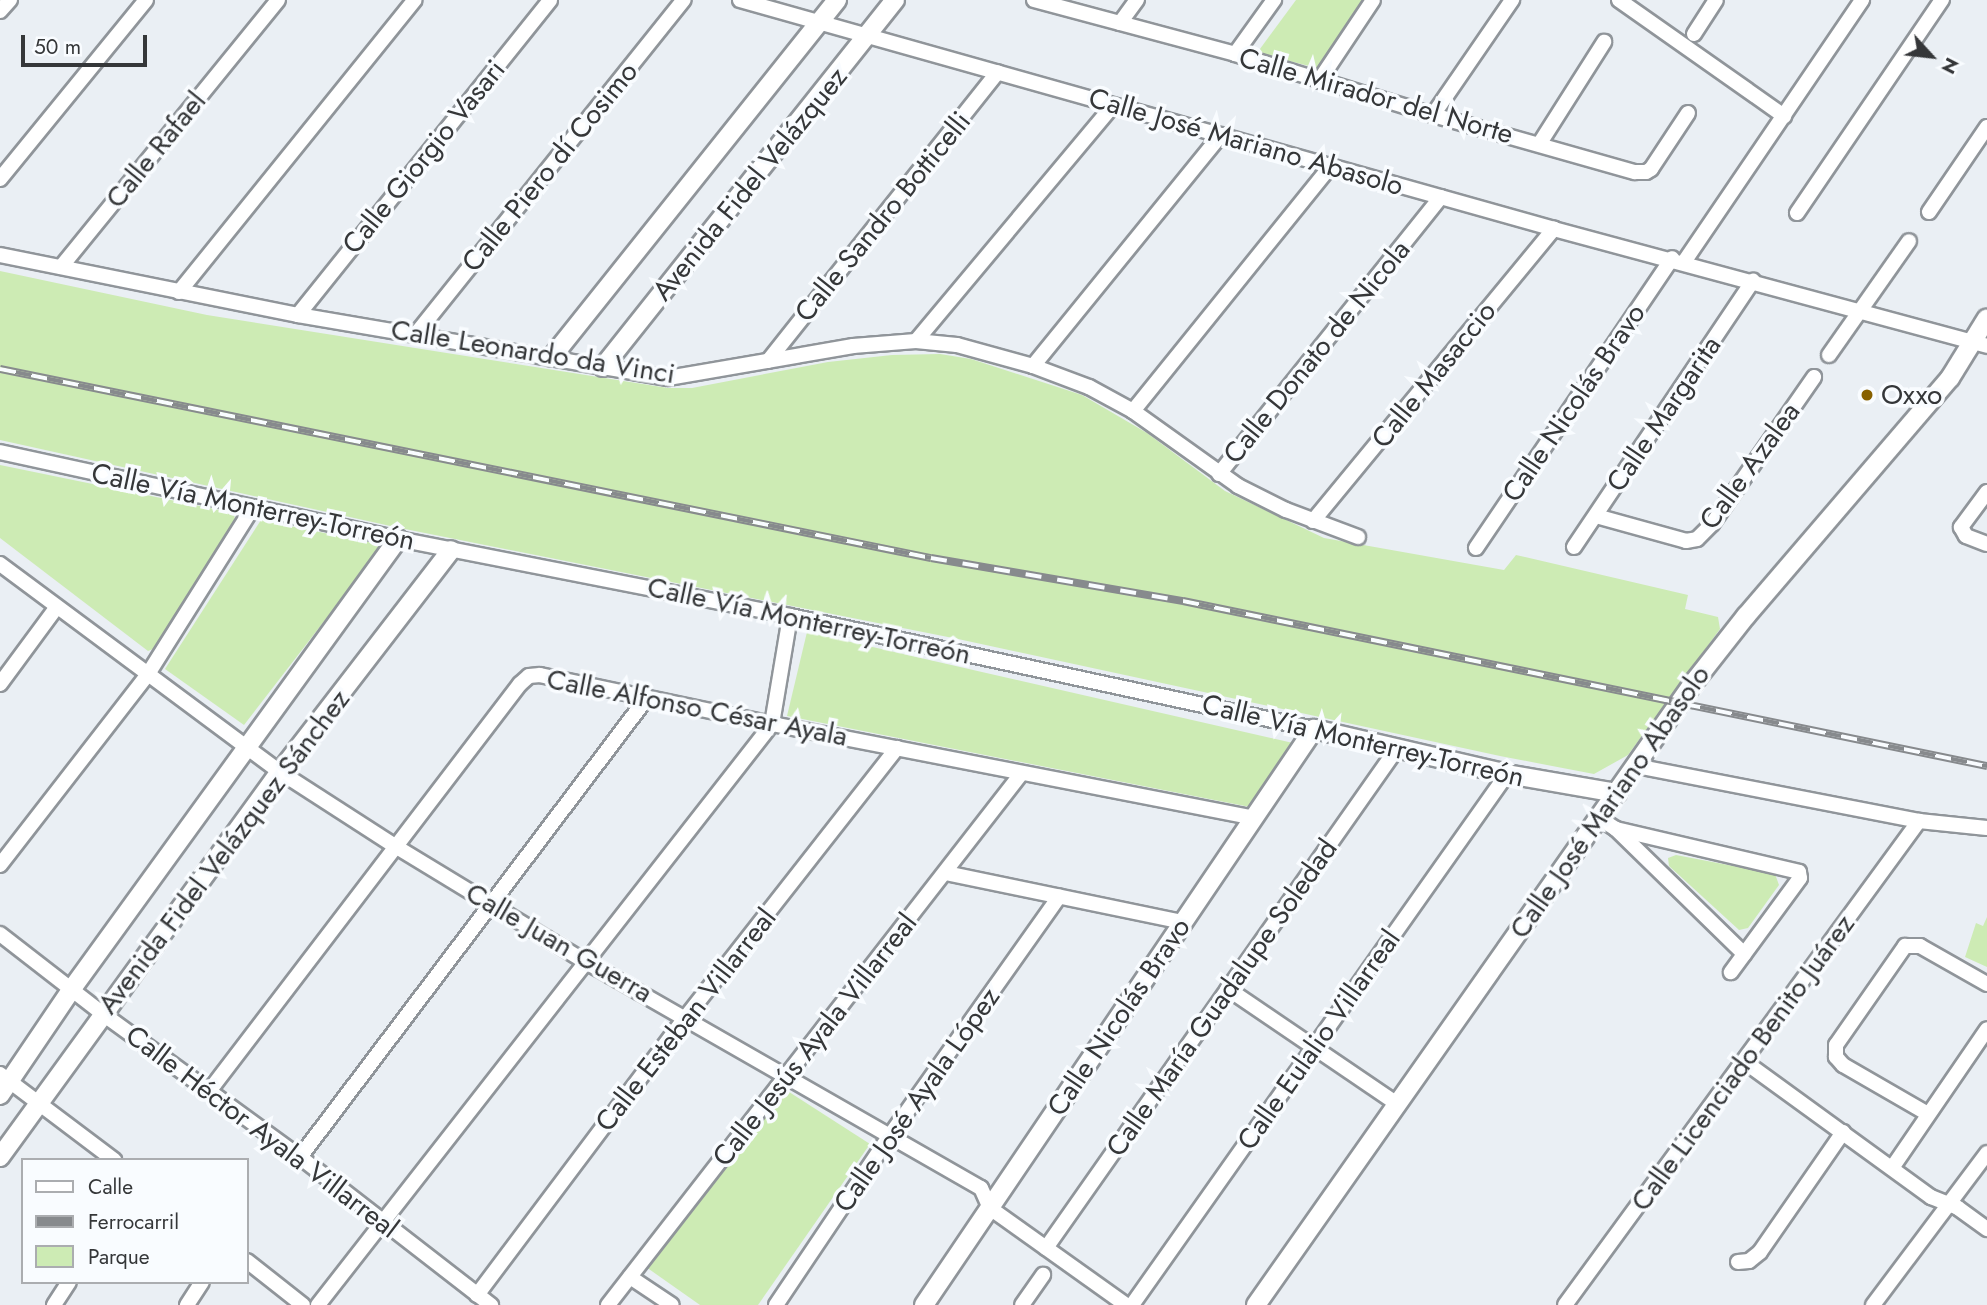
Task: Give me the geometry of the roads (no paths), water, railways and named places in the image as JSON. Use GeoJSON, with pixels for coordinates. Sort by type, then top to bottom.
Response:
{"type":"FeatureCollection","features":[{"type":"Feature","properties":{"kind":"street"},"geometry":{"type":"LineString","coordinates":[[0,12],[9,0]]}},
{"type":"Feature","properties":{"kind":"street"},"geometry":{"type":"LineString","coordinates":[[0,179],[146,0]]}},
{"type":"Feature","properties":{"kind":"street","name":"Calle Rafael"},"geometry":{"type":"LineString","coordinates":[[61,267],[278,0]]}},
{"type":"Feature","properties":{"kind":"street"},"geometry":{"type":"LineString","coordinates":[[179,292],[415,0]]}},
{"type":"Feature","properties":{"kind":"street","name":"Calle Giorgio Vasari"},"geometry":{"type":"LineString","coordinates":[[299,315],[550,0]]}},
{"type":"Feature","properties":{"kind":"street","name":"Calle Piero dí Cosimo"},"geometry":{"type":"LineString","coordinates":[[415,334],[684,0]]}},
{"type":"Feature","properties":{"kind":"street","name":"Calle José Mariano Abasolo"},"geometry":{"type":"LineString","coordinates":[[740,0],[1554,229],[1678,260],[1979,344]]}},
{"type":"Feature","properties":{"kind":"street","name":"Avenida Fidel Velázquez"},"geometry":{"type":"LineString","coordinates":[[552,357],[837,0]]}},
{"type":"Feature","properties":{"kind":"street","name":"Avenida Fidel Velázquez"},"geometry":{"type":"LineString","coordinates":[[603,367],[895,0]]}},
{"type":"Feature","properties":{"kind":"street","name":"Calle Mirador del Norte"},"geometry":{"type":"LineString","coordinates":[[1034,0],[1235,54],[1433,115],[1646,172],[1688,113]]}},
{"type":"Feature","properties":{"kind":"street"},"geometry":{"type":"LineString","coordinates":[[1120,23],[1137,0]]}},
{"type":"Feature","properties":{"kind":"street"},"geometry":{"type":"LineString","coordinates":[[1235,54],[1274,0]]}},
{"type":"Feature","properties":{"kind":"street"},"geometry":{"type":"LineString","coordinates":[[1319,81],[1373,0]]}},
{"type":"Feature","properties":{"kind":"street"},"geometry":{"type":"LineString","coordinates":[[1433,115],[1512,0]]}},
{"type":"Feature","properties":{"kind":"street"},"geometry":{"type":"LineString","coordinates":[[1619,0],[1784,116]]}},
{"type":"Feature","properties":{"kind":"street"},"geometry":{"type":"LineString","coordinates":[[1694,34],[1716,0]]}},
{"type":"Feature","properties":{"kind":"street","name":"Calle Nicolás Bravo"},"geometry":{"type":"LineString","coordinates":[[1476,548],[1678,260],[1784,116],[1862,0]]}},
{"type":"Feature","properties":{"kind":"street"},"geometry":{"type":"LineString","coordinates":[[1797,213],[1942,0]]}},
{"type":"Feature","properties":{"kind":"street"},"geometry":{"type":"LineString","coordinates":[[1540,143],[1604,42]]}},
{"type":"Feature","properties":{"kind":"street","name":"Calle Sandro Botticelli"},"geometry":{"type":"LineString","coordinates":[[768,361],[998,72]]}},
{"type":"Feature","properties":{"kind":"street"},"geometry":{"type":"LineString","coordinates":[[916,341],[1113,105]]}},
{"type":"Feature","properties":{"kind":"street"},"geometry":{"type":"LineString","coordinates":[[1929,212],[1987,127]]}},
{"type":"Feature","properties":{"kind":"street"},"geometry":{"type":"LineString","coordinates":[[1034,366],[1221,135]]}},
{"type":"Feature","properties":{"kind":"street"},"geometry":{"type":"LineString","coordinates":[[1133,411],[1331,166]]}},
{"type":"Feature","properties":{"kind":"street","name":"Calle Donato de Nicola"},"geometry":{"type":"LineString","coordinates":[[1219,474],[1441,197]]}},
{"type":"Feature","properties":{"kind":"street","name":"Calle Masaccio"},"geometry":{"type":"LineString","coordinates":[[1313,521],[1554,229]]}},
{"type":"Feature","properties":{"kind":"street"},"geometry":{"type":"LineString","coordinates":[[1829,355],[1909,241]]}},
{"type":"Feature","properties":{"kind":"street","name":"Calle Leonardo da Vinci"},"geometry":{"type":"LineString","coordinates":[[0,255],[299,315],[668,378],[842,348],[916,341],[957,345],[1034,366],[1089,387],[1133,411],[1219,474],[1265,500],[1357,537]]}},
{"type":"Feature","properties":{"kind":"street","name":"Calle Margarita"},"geometry":{"type":"LineString","coordinates":[[1574,547],[1753,281]]}},
{"type":"Feature","properties":{"kind":"street","name":"Calle José Mariano Abasolo"},"geometry":{"type":"LineString","coordinates":[[1256,1305],[1396,1103],[1722,645],[1979,344],[1987,318]]}},
{"type":"Feature","properties":{"kind":"street","name":"Calle Azalea"},"geometry":{"type":"LineString","coordinates":[[1596,516],[1686,541],[1697,539],[1712,524],[1814,377]]}},
{"type":"Feature","properties":{"kind":"street","name":"Calle Vía Monterrey-Torreón"},"geometry":{"type":"LineString","coordinates":[[0,452],[398,539],[790,616],[1398,747],[1507,774],[1617,793]]}},
{"type":"Feature","properties":{"kind":"street"},"geometry":{"type":"LineString","coordinates":[[1987,492],[1964,520],[1961,529],[1966,536],[1987,544]]}},
{"type":"Feature","properties":{"kind":"street"},"geometry":{"type":"LineString","coordinates":[[0,865],[148,674],[253,507]]}},
{"type":"Feature","properties":{"kind":"street","name":"Avenida Fidel Velázquez Sánchez"},"geometry":{"type":"LineString","coordinates":[[3,1082],[398,539]]}},
{"type":"Feature","properties":{"kind":"street","name":"Avenida Fidel Velázquez Sánchez"},"geometry":{"type":"LineString","coordinates":[[0,1157],[280,772],[451,550]]}},
{"type":"Feature","properties":{"kind":"street","name":"Calle Juan Guerra"},"geometry":{"type":"LineString","coordinates":[[0,564],[280,772],[395,846],[586,962],[891,1134],[981,1188],[990,1208],[1126,1305]]}},
{"type":"Feature","properties":{"kind":"street"},"geometry":{"type":"LineString","coordinates":[[0,684],[56,608]]}},
{"type":"Feature","properties":{"kind":"street"},"geometry":{"type":"LineString","coordinates":[[318,1305],[772,724],[790,616]]}},
{"type":"Feature","properties":{"kind":"street","name":"Calle Alfonso César Ayala"},"geometry":{"type":"LineString","coordinates":[[210,1090],[395,846],[520,684],[529,676],[540,676],[1021,774],[1254,818]]}},
{"type":"Feature","properties":{"kind":"street"},"geometry":{"type":"LineString","coordinates":[[300,1157],[646,699]]}},
{"type":"Feature","properties":{"kind":"street","name":"Calle Nicolás Bravo"},"geometry":{"type":"LineString","coordinates":[[924,1305],[1314,729]]}},
{"type":"Feature","properties":{"kind":"street","name":"Calle María Guadalupe Soledad"},"geometry":{"type":"LineString","coordinates":[[1046,1248],[1398,747]]}},
{"type":"Feature","properties":{"kind":"street","name":"Calle Esteban Villarreal"},"geometry":{"type":"LineString","coordinates":[[477,1295],[686,1017],[897,748]]}},
{"type":"Feature","properties":{"kind":"street"},"geometry":{"type":"LineString","coordinates":[[1636,766],[1919,821],[1987,828]]}},
{"type":"Feature","properties":{"kind":"street","name":"Calle Jesús Ayala Villarreal"},"geometry":{"type":"LineString","coordinates":[[608,1305],[785,1074],[946,873],[1021,774]]}},
{"type":"Feature","properties":{"kind":"street","name":"Calle Eulalio Villarreal"},"geometry":{"type":"LineString","coordinates":[[1132,1305],[1507,774]]}},
{"type":"Feature","properties":{"kind":"street"},"geometry":{"type":"LineString","coordinates":[[1599,818],[1616,829],[1744,954]]}},
{"type":"Feature","properties":{"kind":"street","name":"Calle Licenciado Benito Juárez"},"geometry":{"type":"LineString","coordinates":[[1565,1305],[1919,821]]}},
{"type":"Feature","properties":{"kind":"street"},"geometry":{"type":"LineString","coordinates":[[1616,829],[1797,870],[1800,878],[1731,972]]}},
{"type":"Feature","properties":{"kind":"street"},"geometry":{"type":"LineString","coordinates":[[946,873],[1183,922]]}},
{"type":"Feature","properties":{"kind":"street","name":"Calle José Ayala López"},"geometry":{"type":"LineString","coordinates":[[776,1305],[891,1134],[1059,897]]}},
{"type":"Feature","properties":{"kind":"street","name":"Calle Héctor Ayala Villarreal"},"geometry":{"type":"LineString","coordinates":[[0,934],[103,1014],[300,1157],[491,1305]]}},
{"type":"Feature","properties":{"kind":"street"},"geometry":{"type":"LineString","coordinates":[[1928,1114],[1843,1065],[1836,1057],[1836,1045],[1905,946],[1920,946],[1987,984]]}},
{"type":"Feature","properties":{"kind":"street"},"geometry":{"type":"LineString","coordinates":[[1228,989],[1396,1103]]}},
{"type":"Feature","properties":{"kind":"street"},"geometry":{"type":"LineString","coordinates":[[1892,1168],[1987,1029]]}},
{"type":"Feature","properties":{"kind":"street"},"geometry":{"type":"LineString","coordinates":[[1745,1062],[1931,1197],[1963,1211],[1987,1230]]}},
{"type":"Feature","properties":{"kind":"street"},"geometry":{"type":"LineString","coordinates":[[3,1082],[40,1104],[111,1158]]}},
{"type":"Feature","properties":{"kind":"street"},"geometry":{"type":"LineString","coordinates":[[1738,1262],[1749,1261],[1760,1252],[1843,1132]]}},
{"type":"Feature","properties":{"kind":"street"},"geometry":{"type":"LineString","coordinates":[[1873,1305],[1987,1153]]}},
{"type":"Feature","properties":{"kind":"street"},"geometry":{"type":"LineString","coordinates":[[248,1262],[303,1305]]}},
{"type":"Feature","properties":{"kind":"street"},"geometry":{"type":"LineString","coordinates":[[1022,1305],[1043,1275]]}},
{"type":"Feature","properties":{"kind":"street"},"geometry":{"type":"LineString","coordinates":[[630,1277],[672,1305]]}},
{"type":"Feature","properties":{"kind":"street"},"geometry":{"type":"LineString","coordinates":[[54,1305],[68,1284]]}},
{"type":"Feature","properties":{"kind":"street"},"geometry":{"type":"LineString","coordinates":[[187,1305],[201,1284]]}},
{"type":"Feature","properties":{"kind":"railway"},"geometry":{"type":"LineString","coordinates":[[0,369],[931,558],[1183,601],[1987,766]]}},
{"type":"Feature","properties":{"kind":"place","name":"Oxxo"},"geometry":{"type":"Point","coordinates":[1867,395]}}]}
